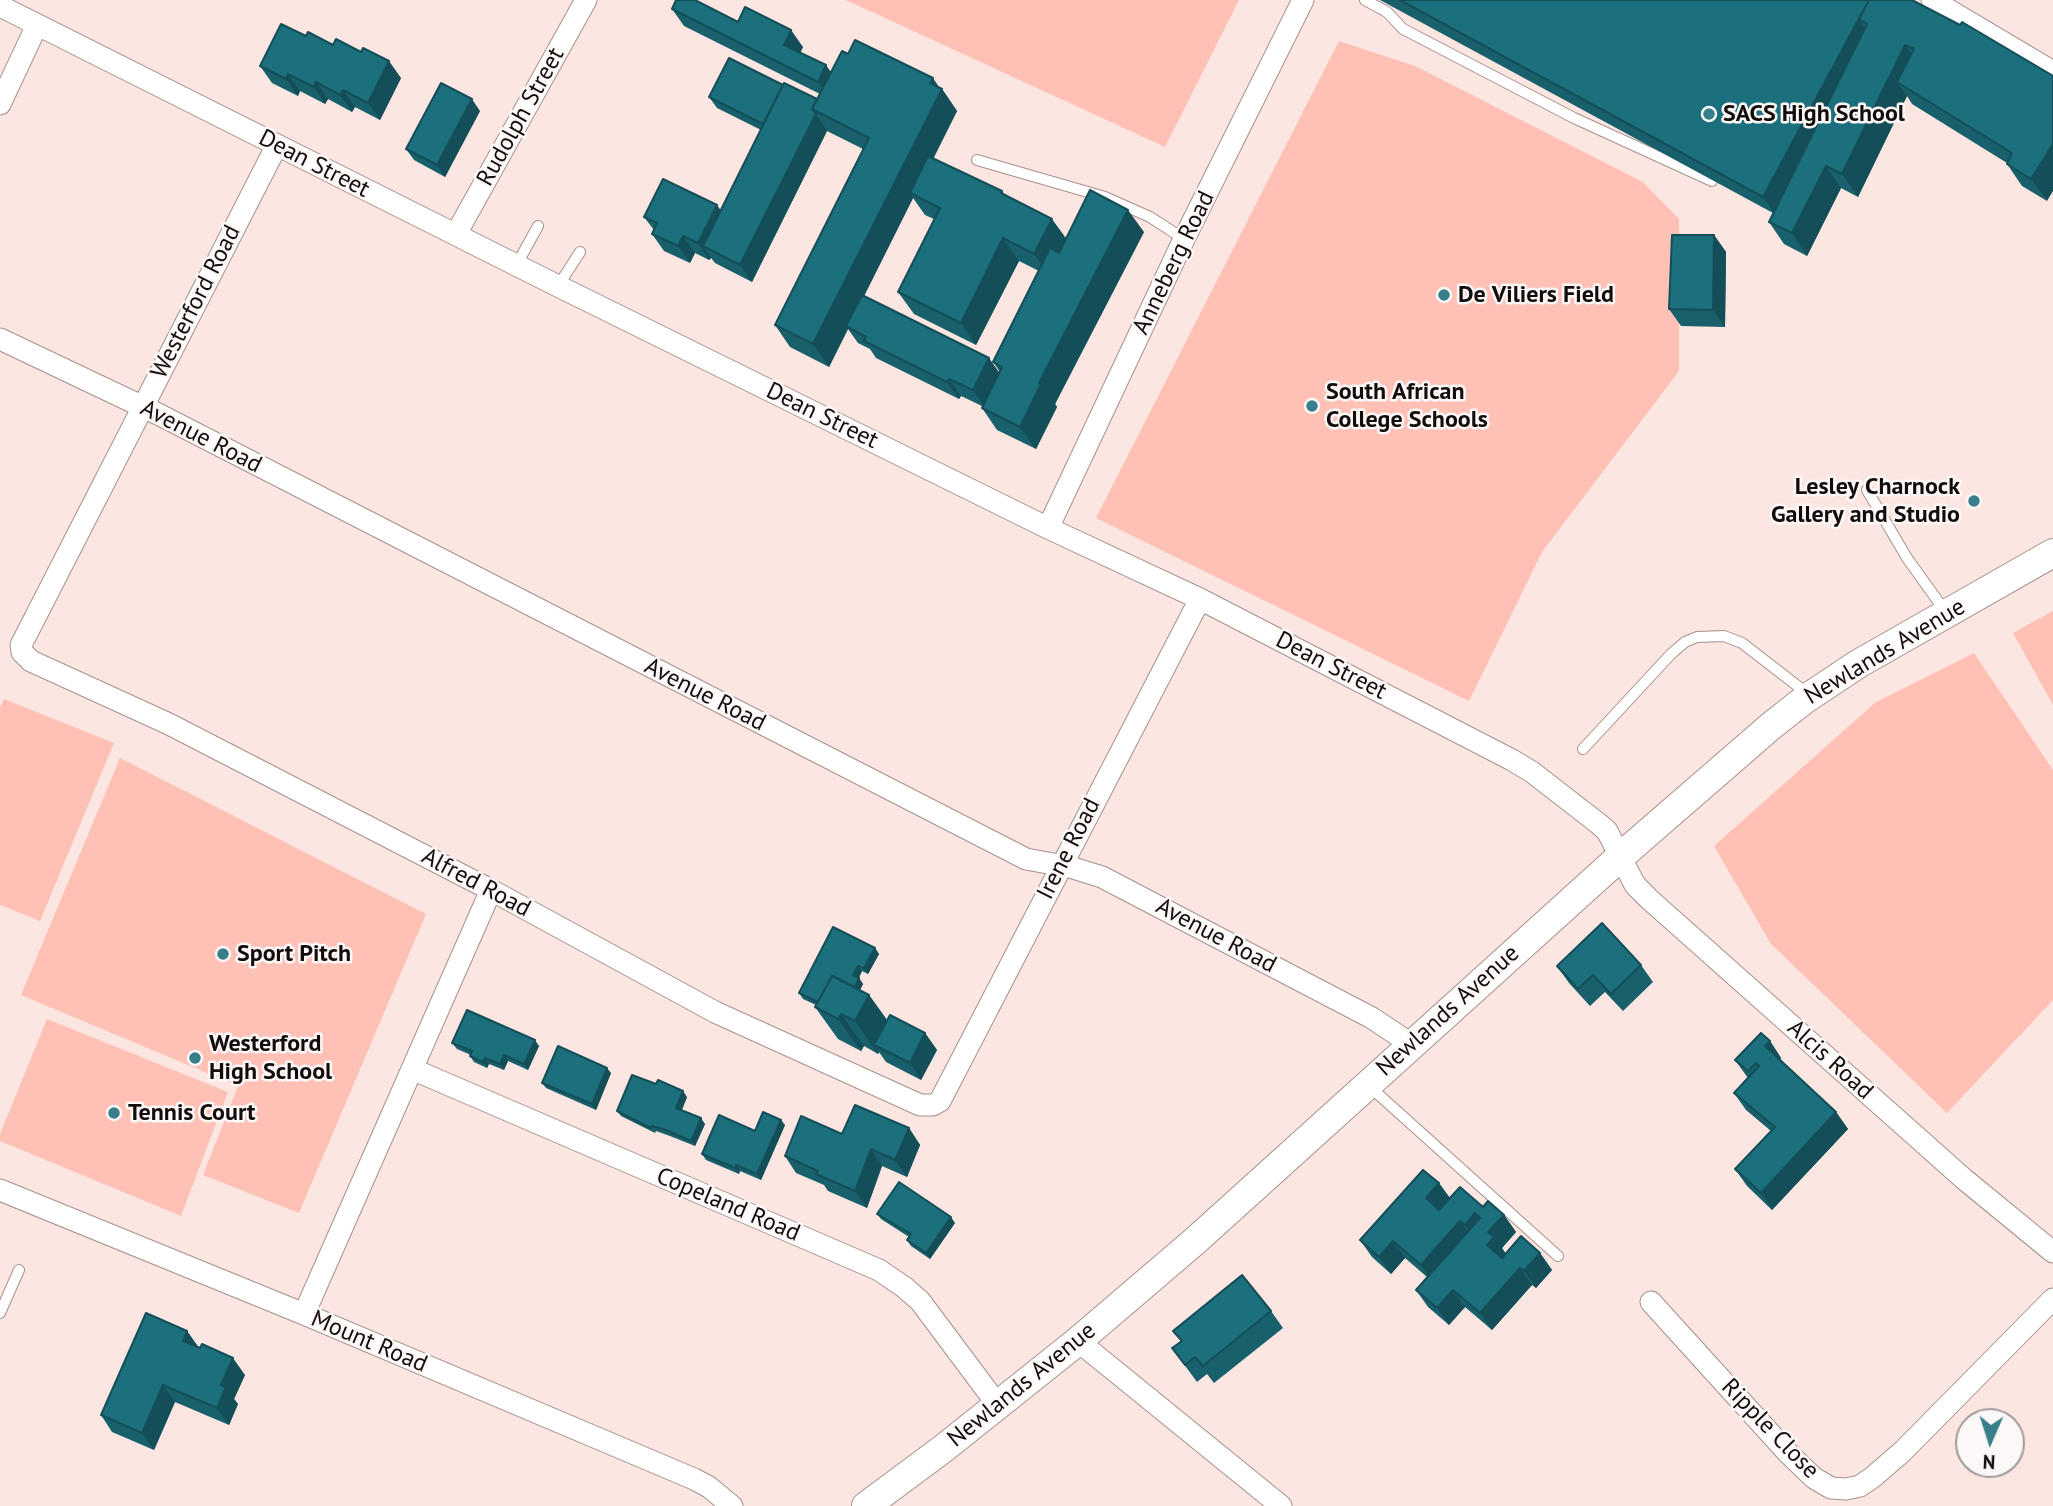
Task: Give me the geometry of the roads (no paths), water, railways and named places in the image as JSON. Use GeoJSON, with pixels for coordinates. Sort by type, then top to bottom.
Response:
{"type":"FeatureCollection","features":[{"type":"Feature","properties":{"kind":"main road","name":"Newlands Avenue"},"geometry":{"type":"LineString","coordinates":[[867,1506],[1079,1341],[1195,1241],[1411,1044],[1742,751],[1811,696],[1858,664],[2053,553]]}},
{"type":"Feature","properties":{"kind":"main road"},"geometry":{"type":"LineString","coordinates":[[899,1506],[944,1448]]}},
{"type":"Feature","properties":{"kind":"street","name":"Rudolph Street"},"geometry":{"type":"LineString","coordinates":[[456,234],[586,0]]}},
{"type":"Feature","properties":{"kind":"street","name":"Anneberg Road"},"geometry":{"type":"LineString","coordinates":[[1048,528],[1184,239],[1303,0]]}},
{"type":"Feature","properties":{"kind":"street"},"geometry":{"type":"LineString","coordinates":[[1931,0],[2053,72]]}},
{"type":"Feature","properties":{"kind":"street","name":"Dean Street"},"geometry":{"type":"LineString","coordinates":[[0,6],[558,286],[1048,528],[1200,599],[1512,760],[1600,824],[1607,831],[1620,857]]}},
{"type":"Feature","properties":{"kind":"street"},"geometry":{"type":"LineString","coordinates":[[0,104],[37,25]]}},
{"type":"Feature","properties":{"kind":"street","name":"Westerford Road"},"geometry":{"type":"LineString","coordinates":[[21,645],[277,145]]}},
{"type":"Feature","properties":{"kind":"street","name":"Avenue Road"},"geometry":{"type":"LineString","coordinates":[[0,339],[142,407],[1026,859],[1102,877],[1371,1018],[1411,1044]]}},
{"type":"Feature","properties":{"kind":"street","name":"Irene Road"},"geometry":{"type":"LineString","coordinates":[[940,1101],[1200,599]]}},
{"type":"Feature","properties":{"kind":"street","name":"Alfred Road"},"geometry":{"type":"LineString","coordinates":[[21,645],[22,652],[31,661],[169,724],[491,890],[715,1012],[920,1105],[933,1105],[940,1101]]}},
{"type":"Feature","properties":{"kind":"street","name":"Alcis Road"},"geometry":{"type":"LineString","coordinates":[[1620,857],[1635,885],[1650,899],[1964,1179],[2053,1252]]}},
{"type":"Feature","properties":{"kind":"street"},"geometry":{"type":"LineString","coordinates":[[304,1314],[491,890]]}},
{"type":"Feature","properties":{"kind":"street","name":"Copeland Road"},"geometry":{"type":"LineString","coordinates":[[412,1069],[879,1270],[905,1287],[920,1301],[997,1404]]}},
{"type":"Feature","properties":{"kind":"street","name":"Mount Road"},"geometry":{"type":"LineString","coordinates":[[0,1190],[304,1314],[694,1479],[709,1487],[732,1506]]}},
{"type":"Feature","properties":{"kind":"street","name":"Ripple Close"},"geometry":{"type":"LineString","coordinates":[[1651,1302],[1814,1478],[1831,1488],[1846,1489],[1860,1486],[1874,1477],[1903,1451],[2053,1298]]}},
{"type":"Feature","properties":{"kind":"street"},"geometry":{"type":"LineString","coordinates":[[1079,1341],[1281,1506]]}},
{"type":"Feature","properties":{"kind":"lane"},"geometry":{"type":"LineString","coordinates":[[1365,0],[1387,12],[1403,29],[1574,118],[1712,181]]}},
{"type":"Feature","properties":{"kind":"lane"},"geometry":{"type":"LineString","coordinates":[[976,160],[1105,197],[1150,217],[1184,239]]}},
{"type":"Feature","properties":{"kind":"lane"},"geometry":{"type":"LineString","coordinates":[[517,264],[538,226]]}},
{"type":"Feature","properties":{"kind":"lane"},"geometry":{"type":"LineString","coordinates":[[558,286],[580,252]]}},
{"type":"Feature","properties":{"kind":"lane"},"geometry":{"type":"LineString","coordinates":[[1867,490],[1907,558],[1947,614]]}},
{"type":"Feature","properties":{"kind":"lane"},"geometry":{"type":"LineString","coordinates":[[1583,749],[1671,654],[1697,636],[1724,636],[1742,643],[1811,696]]}},
{"type":"Feature","properties":{"kind":"lane"},"geometry":{"type":"LineString","coordinates":[[1367,1084],[1558,1256]]}},
{"type":"Feature","properties":{"kind":"lane"},"geometry":{"type":"LineString","coordinates":[[0,1313],[19,1270]]}},
{"type":"Feature","properties":{"kind":"place","name":"SACS High School"},"geometry":{"type":"Point","coordinates":[1709,114]}},
{"type":"Feature","properties":{"kind":"place","name":"De Viliers Field"},"geometry":{"type":"Point","coordinates":[1444,295]}},
{"type":"Feature","properties":{"kind":"place","name":"South African College Schools"},"geometry":{"type":"Point","coordinates":[1312,406]}},
{"type":"Feature","properties":{"kind":"place","name":"Lesley Charnock Gallery and Studio"},"geometry":{"type":"Point","coordinates":[1974,501]}},
{"type":"Feature","properties":{"kind":"place","name":"Sport Pitch"},"geometry":{"type":"Point","coordinates":[223,954]}},
{"type":"Feature","properties":{"kind":"place","name":"Westerford High School"},"geometry":{"type":"Point","coordinates":[195,1058]}},
{"type":"Feature","properties":{"kind":"place","name":"Tennis Court"},"geometry":{"type":"Point","coordinates":[114,1113]}}]}
